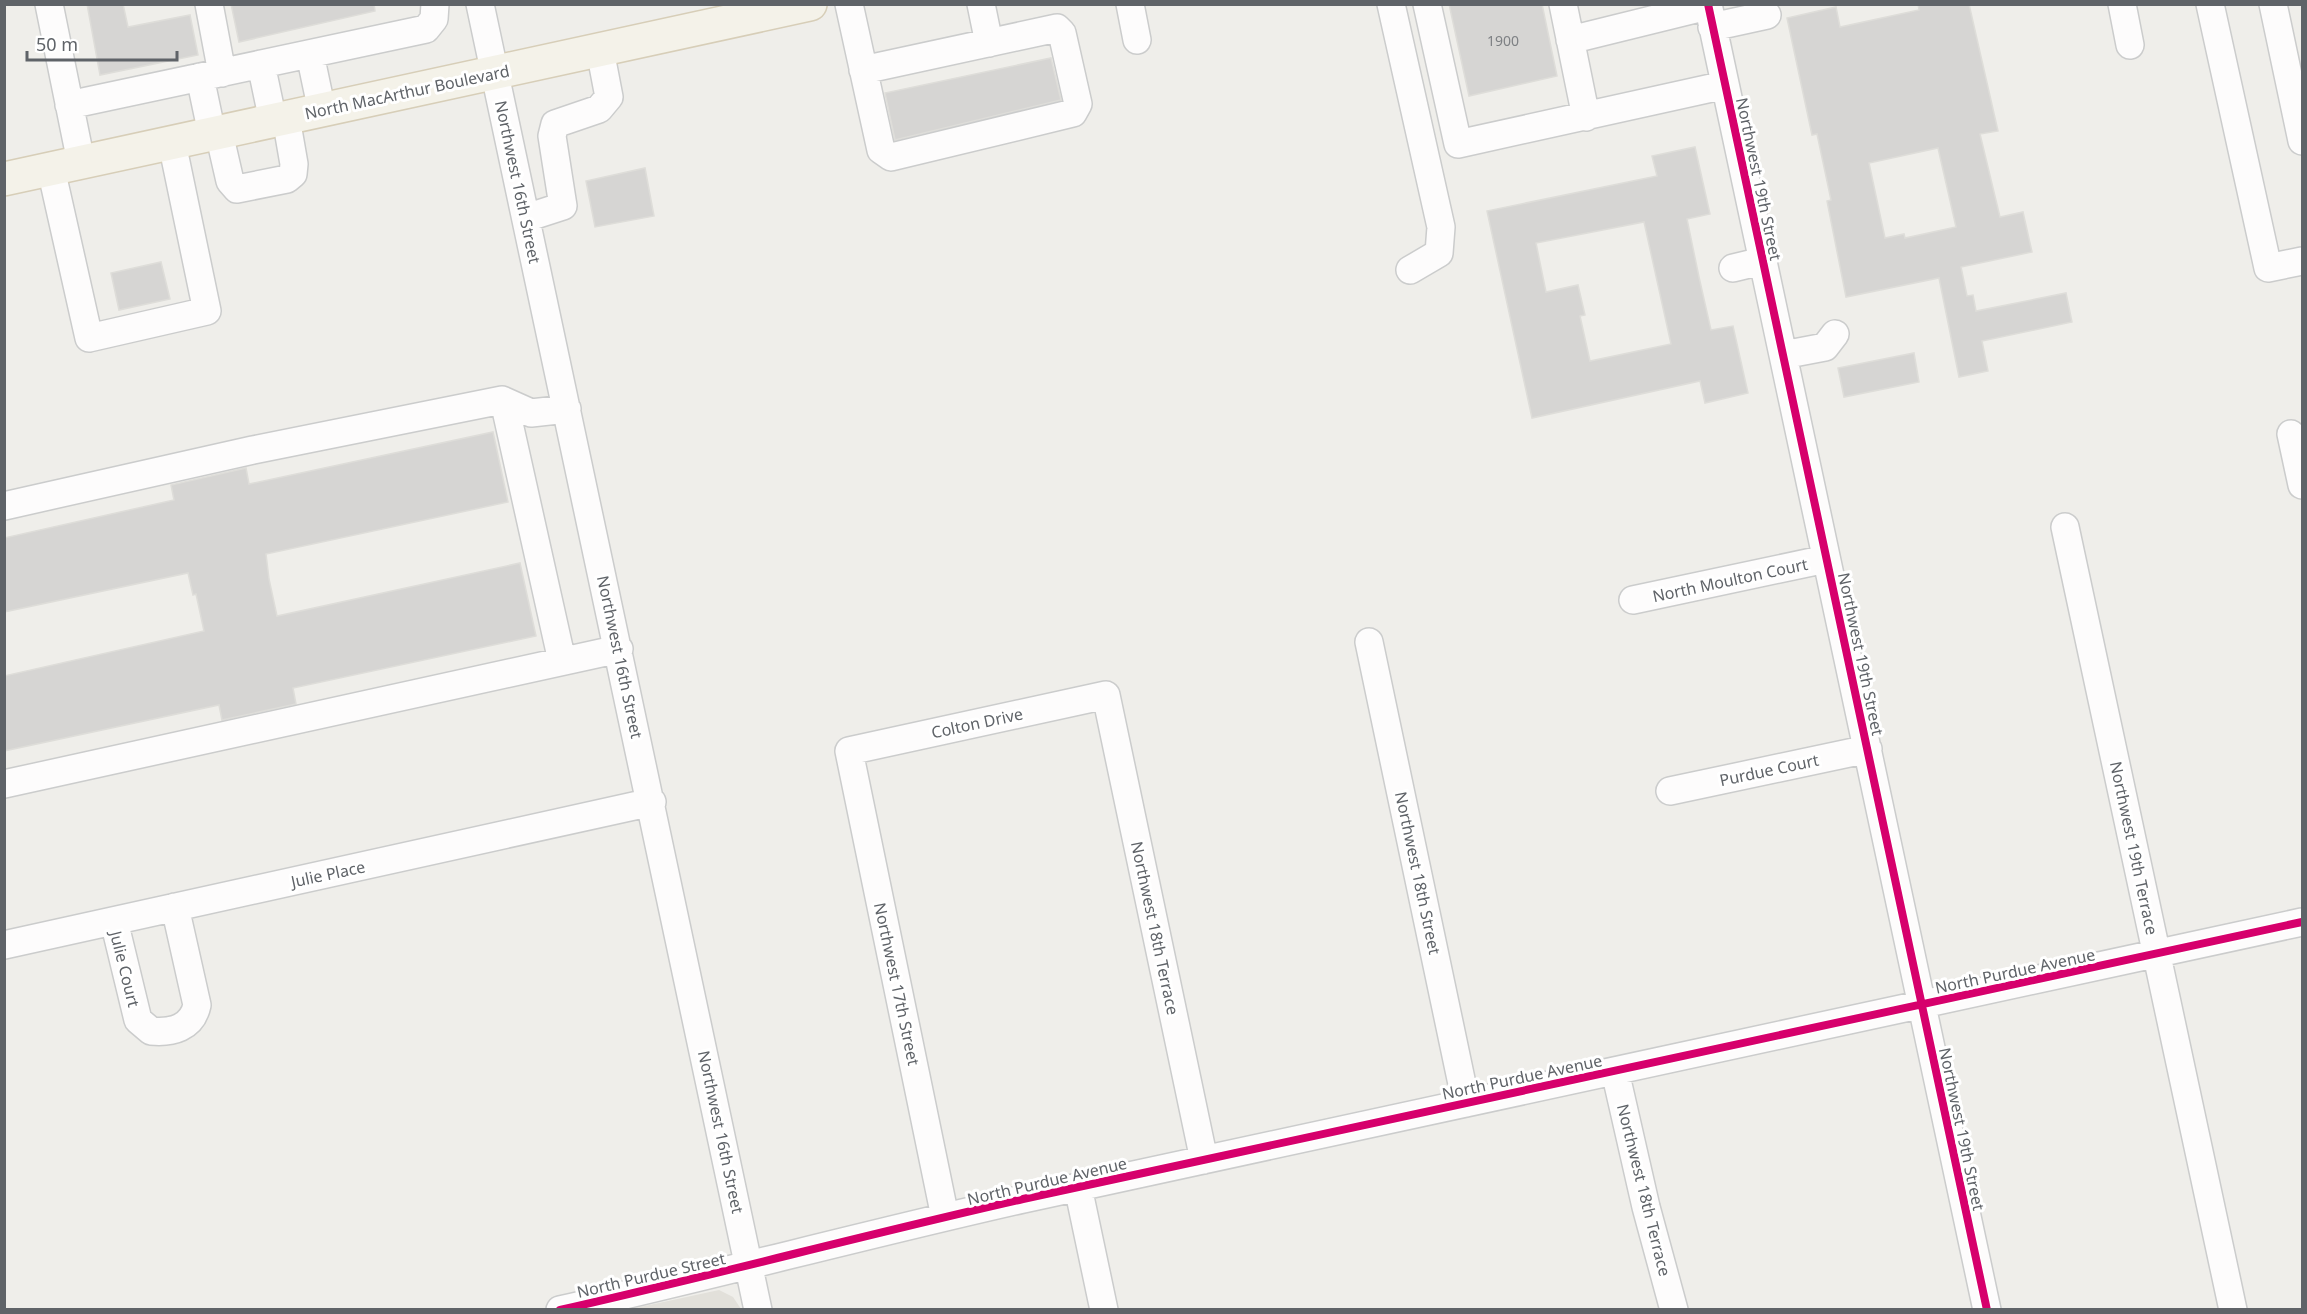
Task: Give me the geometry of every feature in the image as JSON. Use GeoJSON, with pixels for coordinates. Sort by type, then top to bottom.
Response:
{"type":"FeatureCollection","features":[{"type":"Feature","properties":{"kind":"main road","name":"North MacArthur Boulevard"},"geometry":{"type":"LineString","coordinates":[[4,179],[810,4]]}},
{"type":"Feature","properties":{"kind":"street"},"geometry":{"type":"LineString","coordinates":[[49,4],[69,105],[66,166],[89,338],[207,311],[172,143]]}},
{"type":"Feature","properties":{"kind":"street"},"geometry":{"type":"LineString","coordinates":[[209,4],[211,75],[216,134],[230,181],[237,189],[287,179],[293,174],[294,164],[261,64]]}},
{"type":"Feature","properties":{"kind":"street"},"geometry":{"type":"LineString","coordinates":[[69,105],[426,29],[434,19],[435,4]]}},
{"type":"Feature","properties":{"kind":"street","name":"Northwest 16th Street"},"geometry":{"type":"LineString","coordinates":[[480,4],[652,802],[758,1310]]}},
{"type":"Feature","properties":{"kind":"street"},"geometry":{"type":"LineString","coordinates":[[849,4],[863,70],[881,150],[891,158],[1073,113],[1078,104],[1062,33],[1057,28],[863,70]]}},
{"type":"Feature","properties":{"kind":"street"},"geometry":{"type":"LineString","coordinates":[[981,4],[989,43]]}},
{"type":"Feature","properties":{"kind":"street"},"geometry":{"type":"LineString","coordinates":[[1130,4],[1137,40]]}},
{"type":"Feature","properties":{"kind":"street"},"geometry":{"type":"LineString","coordinates":[[1391,4],[1441,226],[1439,253],[1410,270]]}},
{"type":"Feature","properties":{"kind":"street"},"geometry":{"type":"LineString","coordinates":[[1427,4],[1458,144],[1725,85]]}},
{"type":"Feature","properties":{"kind":"street"},"geometry":{"type":"LineString","coordinates":[[1563,4],[1586,117]]}},
{"type":"Feature","properties":{"kind":"street"},"geometry":{"type":"LineString","coordinates":[[2122,4],[2130,45]]}},
{"type":"Feature","properties":{"kind":"street"},"geometry":{"type":"LineString","coordinates":[[2210,4],[2268,268],[2302,261]]}},
{"type":"Feature","properties":{"kind":"street"},"geometry":{"type":"LineString","coordinates":[[2273,4],[2302,141]]}},
{"type":"Feature","properties":{"kind":"street"},"geometry":{"type":"LineString","coordinates":[[1570,40],[1709,12],[1767,15]]}},
{"type":"Feature","properties":{"kind":"street","name":"Northwest 19th Street"},"geometry":{"type":"LineString","coordinates":[[1709,12],[1987,1310]]}},
{"type":"Feature","properties":{"kind":"street"},"geometry":{"type":"LineString","coordinates":[[526,218],[563,206],[552,136],[555,124],[599,110],[609,98],[600,50]]}},
{"type":"Feature","properties":{"kind":"street"},"geometry":{"type":"LineString","coordinates":[[310,54],[322,111]]}},
{"type":"Feature","properties":{"kind":"street"},"geometry":{"type":"LineString","coordinates":[[512,154],[553,146]]}},
{"type":"Feature","properties":{"kind":"street"},"geometry":{"type":"LineString","coordinates":[[1733,268],[1762,261]]}},
{"type":"Feature","properties":{"kind":"street"},"geometry":{"type":"LineString","coordinates":[[1783,355],[1825,347],[1835,334]]}},
{"type":"Feature","properties":{"kind":"street"},"geometry":{"type":"LineString","coordinates":[[504,401],[562,661]]}},
{"type":"Feature","properties":{"kind":"street"},"geometry":{"type":"LineString","coordinates":[[4,506],[253,450],[504,401],[531,413],[567,409]]}},
{"type":"Feature","properties":{"kind":"street"},"geometry":{"type":"LineString","coordinates":[[2291,434],[2302,485]]}},
{"type":"Feature","properties":{"kind":"street","name":"Northwest 19th Terrace"},"geometry":{"type":"LineString","coordinates":[[2065,527],[2233,1310]]}},
{"type":"Feature","properties":{"kind":"street","name":"North Moulton Court"},"geometry":{"type":"LineString","coordinates":[[1633,600],[1826,559]]}},
{"type":"Feature","properties":{"kind":"street","name":"Northwest 18th Street"},"geometry":{"type":"LineString","coordinates":[[1370,642],[1466,1103]]}},
{"type":"Feature","properties":{"kind":"street"},"geometry":{"type":"LineString","coordinates":[[4,784],[619,649]]}},
{"type":"Feature","properties":{"kind":"street","name":"Colton Drive"},"geometry":{"type":"LineString","coordinates":[[849,751],[1106,696]]}},
{"type":"Feature","properties":{"kind":"street","name":"Northwest 18th Terrace"},"geometry":{"type":"LineString","coordinates":[[1106,696],[1204,1160]]}},
{"type":"Feature","properties":{"kind":"street","name":"Purdue Court"},"geometry":{"type":"LineString","coordinates":[[1670,791],[1868,749]]}},
{"type":"Feature","properties":{"kind":"street","name":"Northwest 17th Street"},"geometry":{"type":"LineString","coordinates":[[849,751],[945,1217]]}},
{"type":"Feature","properties":{"kind":"street","name":"Julie Place"},"geometry":{"type":"LineString","coordinates":[[4,945],[652,802]]}},
{"type":"Feature","properties":{"kind":"street","name":"Julie Court"},"geometry":{"type":"LineString","coordinates":[[114,921],[138,1020],[151,1031],[175,1030],[185,1025],[195,1014],[197,1005],[175,907]]}},
{"type":"Feature","properties":{"kind":"street","name":"North Purdue Avenue"},"geometry":{"type":"LineString","coordinates":[[748,1265],[794,1252],[1078,1187],[2302,922]]}},
{"type":"Feature","properties":{"kind":"street","name":"Northwest 18th Terrace"},"geometry":{"type":"LineString","coordinates":[[1616,1071],[1646,1207],[1674,1310]]}},
{"type":"Feature","properties":{"kind":"street"},"geometry":{"type":"LineString","coordinates":[[1078,1187],[1104,1310]]}},
{"type":"Feature","properties":{"kind":"street","name":"North Purdue Street"},"geometry":{"type":"LineString","coordinates":[[560,1310],[748,1265]]}},
{"type":"Feature","properties":{"kind":"shaded area"},"geometry":{"type":"Polygon","coordinates":[[[719,1290],[733,1297],[741,1309],[631,1309],[719,1290]]]}},
{"type":"Feature","properties":{"kind":"building"},"geometry":{"type":"Polygon","coordinates":[[[87,4],[123,4],[128,27],[190,15],[198,55],[100,75],[87,4]]]}},
{"type":"Feature","properties":{"kind":"building"},"geometry":{"type":"Polygon","coordinates":[[[231,4],[374,4],[375,11],[239,42],[231,4]]]}},
{"type":"Feature","properties":{"kind":"building"},"geometry":{"type":"Polygon","coordinates":[[[1449,4],[1542,4],[1557,76],[1469,96],[1449,4]]]}},
{"type":"Feature","properties":{"kind":"building"},"geometry":{"type":"Polygon","coordinates":[[[1918,4],[1969,4],[1998,131],[1980,134],[2000,217],[2023,212],[2032,252],[1961,267],[1967,296],[1973,295],[1976,311],[2066,293],[2072,322],[1982,341],[1988,371],[1959,377],[1939,278],[1846,297],[1827,201],[1831,200],[1817,134],[1812,135],[1787,18],[1836,7],[1840,27],[1919,10],[1918,4]],[[1938,148],[1869,163],[1885,238],[1904,234],[1905,238],[1956,227],[1938,148]]]}},
{"type":"Feature","properties":{"kind":"building"},"geometry":{"type":"Polygon","coordinates":[[[1051,58],[1061,100],[895,140],[885,93],[1051,58]]]}},
{"type":"Feature","properties":{"kind":"building"},"geometry":{"type":"Polygon","coordinates":[[[1695,147],[1710,214],[1687,219],[1699,277],[1711,330],[1733,326],[1748,393],[1705,403],[1700,381],[1532,418],[1487,211],[1657,176],[1652,156],[1695,147]],[[1644,222],[1536,243],[1546,292],[1578,285],[1585,315],[1580,316],[1590,361],[1671,344],[1644,222]]]}},
{"type":"Feature","properties":{"kind":"building"},"geometry":{"type":"Polygon","coordinates":[[[645,168],[654,216],[595,227],[586,181],[645,168]]]}},
{"type":"Feature","properties":{"kind":"building"},"geometry":{"type":"Polygon","coordinates":[[[161,262],[170,299],[119,310],[111,273],[161,262]]]}},
{"type":"Feature","properties":{"kind":"building"},"geometry":{"type":"Polygon","coordinates":[[[1914,353],[1919,382],[1844,397],[1838,368],[1914,353]]]}},
{"type":"Feature","properties":{"kind":"building"},"geometry":{"type":"Polygon","coordinates":[[[493,432],[508,502],[266,554],[269,579],[277,616],[520,563],[536,636],[293,688],[296,704],[222,720],[219,705],[4,751],[4,676],[204,631],[196,594],[193,595],[188,573],[4,612],[4,538],[174,500],[171,485],[246,468],[249,484],[493,432]]]}},
{"type":"Feature","properties":{"kind":"cycle path"},"geometry":{"type":"LineString","coordinates":[[1708,4],[1987,1310]]}},
{"type":"Feature","properties":{"kind":"cycle path"},"geometry":{"type":"LineString","coordinates":[[560,1310],[965,1212],[1183,1163],[2302,922]]}}]}
